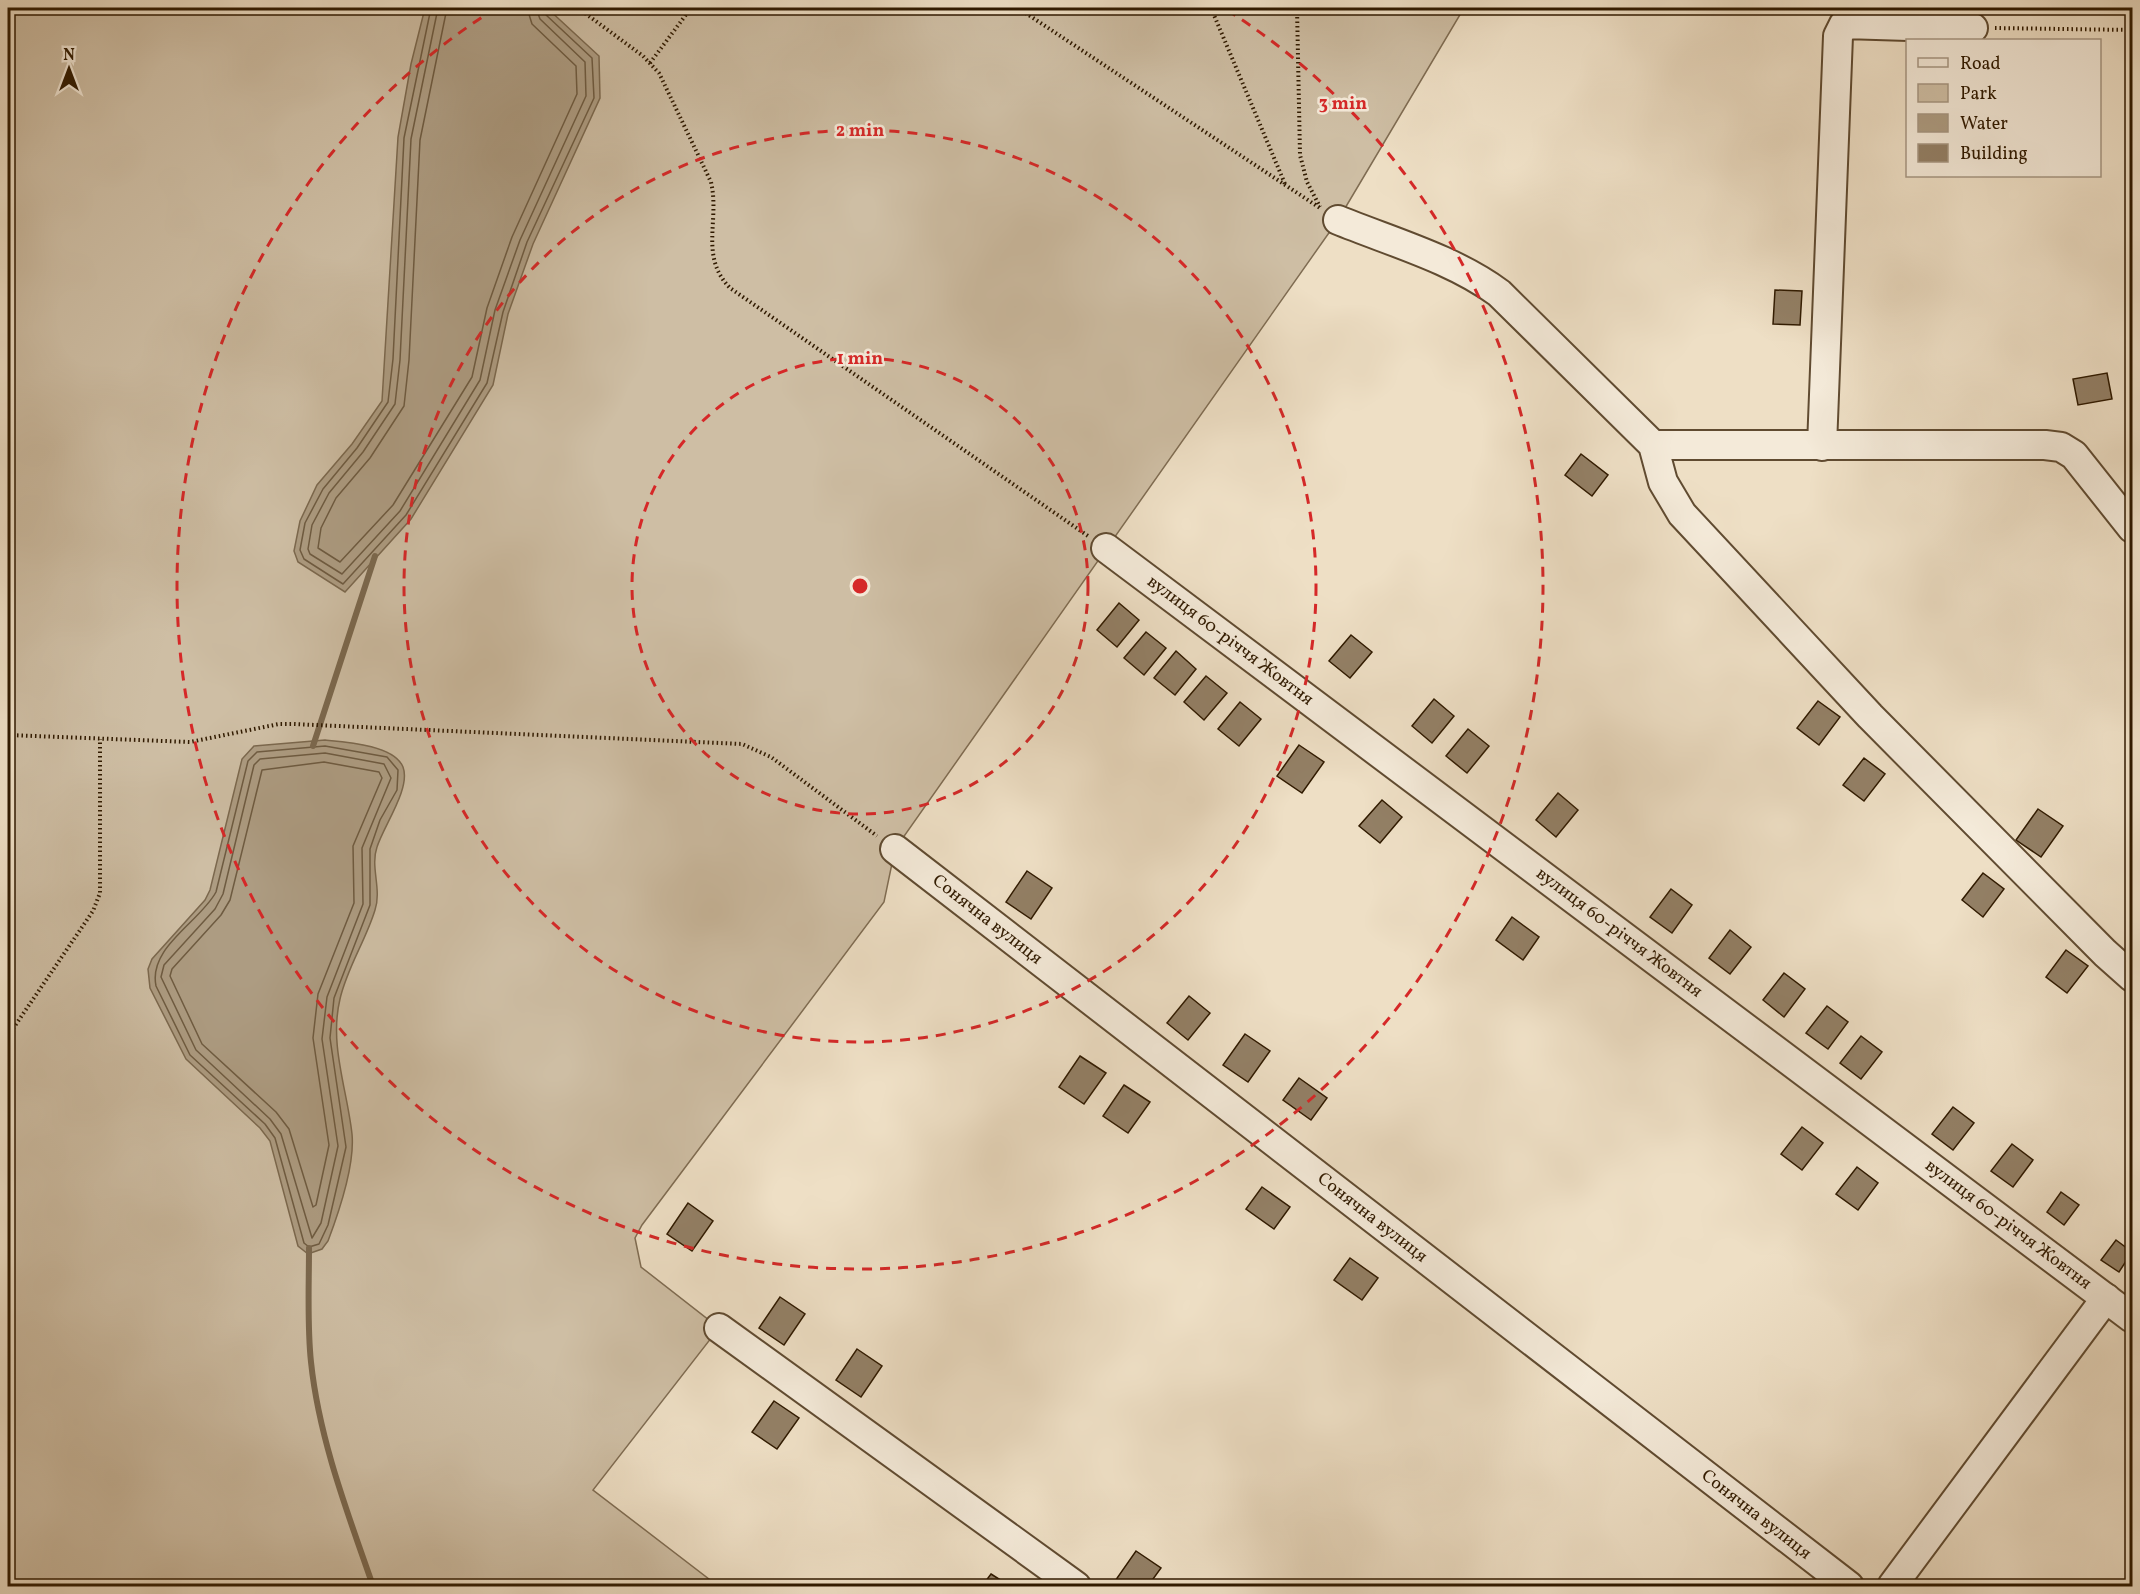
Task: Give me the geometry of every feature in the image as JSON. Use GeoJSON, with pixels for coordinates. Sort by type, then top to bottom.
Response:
{"type":"FeatureCollection","features":[{"type":"Feature","properties":{"kind":"street"},"geometry":{"type":"LineString","coordinates":[[1822,446],[1838,36],[1844,24],[1973,28]]}},
{"type":"Feature","properties":{"kind":"street"},"geometry":{"type":"LineString","coordinates":[[1329,214],[1484,282],[1499,293],[1653,445],[1663,482],[1682,514],[1870,716],[2105,953],[2133,977]]}},
{"type":"Feature","properties":{"kind":"street"},"geometry":{"type":"LineString","coordinates":[[1653,445],[2045,445],[2061,447],[2074,455],[2133,528]]}},
{"type":"Feature","properties":{"kind":"street","name":"вулиця 60-річчя Жовтня"},"geometry":{"type":"LineString","coordinates":[[1106,548],[2133,1318]]}},
{"type":"Feature","properties":{"kind":"street","name":"Сонячна вулиця"},"geometry":{"type":"LineString","coordinates":[[895,849],[1849,1587]]}},
{"type":"Feature","properties":{"kind":"street"},"geometry":{"type":"LineString","coordinates":[[1892,1587],[2106,1298]]}},
{"type":"Feature","properties":{"kind":"street"},"geometry":{"type":"LineString","coordinates":[[719,1328],[1076,1587]]}},
{"type":"Feature","properties":{"kind":"path"},"geometry":{"type":"LineString","coordinates":[[578,8],[650,63],[659,73],[711,182],[714,193],[712,254],[719,277],[730,288],[1106,548]]}},
{"type":"Feature","properties":{"kind":"path"},"geometry":{"type":"LineString","coordinates":[[650,63],[691,8]]}},
{"type":"Feature","properties":{"kind":"path"},"geometry":{"type":"LineString","coordinates":[[1018,8],[1329,214]]}},
{"type":"Feature","properties":{"kind":"path"},"geometry":{"type":"LineString","coordinates":[[1211,8],[1285,185]]}},
{"type":"Feature","properties":{"kind":"path"},"geometry":{"type":"LineString","coordinates":[[1298,8],[1300,155],[1307,182],[1329,214]]}},
{"type":"Feature","properties":{"kind":"path"},"geometry":{"type":"LineString","coordinates":[[1973,28],[2133,30]]}},
{"type":"Feature","properties":{"kind":"path"},"geometry":{"type":"LineString","coordinates":[[8,735],[190,742],[279,724],[293,724],[742,744],[771,757],[895,849]]}},
{"type":"Feature","properties":{"kind":"path"},"geometry":{"type":"LineString","coordinates":[[8,1036],[93,911],[100,893],[100,739]]}},
{"type":"Feature","properties":{"kind":"green space"},"geometry":{"type":"Polygon","coordinates":[[[8,8],[1464,8],[1338,220],[895,849],[884,902],[642,1225],[635,1238],[641,1267],[719,1328],[593,1490],[718,1586],[8,1586],[8,8]]]}},
{"type":"Feature","properties":{"kind":"water"},"geometry":{"type":"Polygon","coordinates":[[[425,8],[547,8],[599,56],[600,98],[533,244],[508,314],[493,385],[411,519],[345,592],[298,562],[294,551],[300,521],[317,485],[352,444],[382,401],[398,137],[411,64],[425,8]]]}},
{"type":"Feature","properties":{"kind":"water"},"geometry":{"type":"Polygon","coordinates":[[[325,740],[380,749],[398,760],[403,767],[404,776],[396,807],[380,838],[375,855],[377,902],[375,910],[347,976],[337,1016],[340,1066],[352,1134],[349,1174],[328,1241],[322,1249],[308,1254],[298,1246],[270,1141],[260,1128],[186,1059],[150,988],[148,969],[152,959],[205,900],[210,890],[242,759],[254,746],[325,740]]]}},
{"type":"Feature","properties":{"kind":"building"},"geometry":{"type":"Polygon","coordinates":[[[1775,290],[1802,291],[1800,325],[1773,324],[1775,290]]]}},
{"type":"Feature","properties":{"kind":"building"},"geometry":{"type":"Polygon","coordinates":[[[2107,373],[2112,399],[2078,405],[2073,379],[2107,373]]]}},
{"type":"Feature","properties":{"kind":"building"},"geometry":{"type":"Polygon","coordinates":[[[1581,454],[1608,475],[1592,496],[1565,475],[1581,454]]]}},
{"type":"Feature","properties":{"kind":"building"},"geometry":{"type":"Polygon","coordinates":[[[1119,603],[1139,620],[1117,647],[1097,630],[1119,603]]]}},
{"type":"Feature","properties":{"kind":"building"},"geometry":{"type":"Polygon","coordinates":[[[1146,632],[1166,648],[1144,675],[1124,658],[1146,632]]]}},
{"type":"Feature","properties":{"kind":"building"},"geometry":{"type":"Polygon","coordinates":[[[1351,635],[1372,652],[1350,678],[1329,661],[1351,635]]]}},
{"type":"Feature","properties":{"kind":"building"},"geometry":{"type":"Polygon","coordinates":[[[1176,651],[1196,669],[1175,695],[1154,678],[1176,651]]]}},
{"type":"Feature","properties":{"kind":"building"},"geometry":{"type":"Polygon","coordinates":[[[1206,676],[1227,693],[1204,720],[1184,702],[1206,676]]]}},
{"type":"Feature","properties":{"kind":"building"},"geometry":{"type":"Polygon","coordinates":[[[1434,699],[1454,716],[1432,743],[1412,726],[1434,699]]]}},
{"type":"Feature","properties":{"kind":"building"},"geometry":{"type":"Polygon","coordinates":[[[1818,701],[1840,717],[1819,745],[1797,728],[1818,701]]]}},
{"type":"Feature","properties":{"kind":"building"},"geometry":{"type":"Polygon","coordinates":[[[1240,702],[1261,719],[1239,746],[1218,729],[1240,702]]]}},
{"type":"Feature","properties":{"kind":"building"},"geometry":{"type":"Polygon","coordinates":[[[1468,729],[1489,746],[1467,773],[1446,756],[1468,729]]]}},
{"type":"Feature","properties":{"kind":"building"},"geometry":{"type":"Polygon","coordinates":[[[1299,745],[1324,762],[1302,793],[1277,776],[1299,745]]]}},
{"type":"Feature","properties":{"kind":"building"},"geometry":{"type":"Polygon","coordinates":[[[1864,758],[1885,774],[1864,801],[1843,785],[1864,758]]]}},
{"type":"Feature","properties":{"kind":"building"},"geometry":{"type":"Polygon","coordinates":[[[1558,793],[1578,810],[1556,837],[1536,820],[1558,793]]]}},
{"type":"Feature","properties":{"kind":"building"},"geometry":{"type":"Polygon","coordinates":[[[1382,800],[1402,817],[1380,843],[1359,826],[1382,800]]]}},
{"type":"Feature","properties":{"kind":"building"},"geometry":{"type":"Polygon","coordinates":[[[2038,809],[2063,826],[2041,857],[2016,840],[2038,809]]]}},
{"type":"Feature","properties":{"kind":"building"},"geometry":{"type":"Polygon","coordinates":[[[1027,871],[1052,888],[1031,919],[1006,902],[1027,871]]]}},
{"type":"Feature","properties":{"kind":"building"},"geometry":{"type":"Polygon","coordinates":[[[1983,873],[2004,889],[1983,917],[1962,900],[1983,873]]]}},
{"type":"Feature","properties":{"kind":"building"},"geometry":{"type":"Polygon","coordinates":[[[1671,889],[1692,905],[1672,933],[1650,917],[1671,889]]]}},
{"type":"Feature","properties":{"kind":"building"},"geometry":{"type":"Polygon","coordinates":[[[1512,917],[1539,937],[1523,960],[1496,940],[1512,917]]]}},
{"type":"Feature","properties":{"kind":"building"},"geometry":{"type":"Polygon","coordinates":[[[1730,930],[1751,947],[1730,974],[1709,958],[1730,930]]]}},
{"type":"Feature","properties":{"kind":"building"},"geometry":{"type":"Polygon","coordinates":[[[2066,950],[2088,966],[2067,993],[2046,977],[2066,950]]]}},
{"type":"Feature","properties":{"kind":"building"},"geometry":{"type":"Polygon","coordinates":[[[1784,973],[1805,989],[1784,1017],[1763,1000],[1784,973]]]}},
{"type":"Feature","properties":{"kind":"building"},"geometry":{"type":"Polygon","coordinates":[[[1189,996],[1210,1013],[1188,1040],[1167,1023],[1189,996]]]}},
{"type":"Feature","properties":{"kind":"building"},"geometry":{"type":"Polygon","coordinates":[[[1827,1006],[1848,1022],[1828,1049],[1806,1033],[1827,1006]]]}},
{"type":"Feature","properties":{"kind":"building"},"geometry":{"type":"Polygon","coordinates":[[[1245,1034],[1270,1051],[1248,1082],[1223,1065],[1245,1034]]]}},
{"type":"Feature","properties":{"kind":"building"},"geometry":{"type":"Polygon","coordinates":[[[1861,1036],[1882,1052],[1861,1079],[1840,1063],[1861,1036]]]}},
{"type":"Feature","properties":{"kind":"building"},"geometry":{"type":"Polygon","coordinates":[[[1080,1056],[1106,1073],[1084,1104],[1059,1087],[1080,1056]]]}},
{"type":"Feature","properties":{"kind":"building"},"geometry":{"type":"Polygon","coordinates":[[[1299,1078],[1327,1098],[1311,1120],[1283,1100],[1299,1078]]]}},
{"type":"Feature","properties":{"kind":"building"},"geometry":{"type":"Polygon","coordinates":[[[1124,1085],[1150,1102],[1128,1133],[1103,1116],[1124,1085]]]}},
{"type":"Feature","properties":{"kind":"building"},"geometry":{"type":"Polygon","coordinates":[[[1953,1107],[1974,1123],[1953,1150],[1932,1134],[1953,1107]]]}},
{"type":"Feature","properties":{"kind":"building"},"geometry":{"type":"Polygon","coordinates":[[[1802,1127],[1823,1143],[1802,1170],[1781,1154],[1802,1127]]]}},
{"type":"Feature","properties":{"kind":"building"},"geometry":{"type":"Polygon","coordinates":[[[2012,1144],[2033,1160],[2013,1187],[1991,1171],[2012,1144]]]}},
{"type":"Feature","properties":{"kind":"building"},"geometry":{"type":"Polygon","coordinates":[[[1857,1167],[1878,1183],[1858,1210],[1836,1194],[1857,1167]]]}},
{"type":"Feature","properties":{"kind":"building"},"geometry":{"type":"Polygon","coordinates":[[[1262,1187],[1290,1207],[1274,1229],[1246,1209],[1262,1187]]]}},
{"type":"Feature","properties":{"kind":"building"},"geometry":{"type":"Polygon","coordinates":[[[2061,1192],[2079,1205],[2064,1225],[2047,1212],[2061,1192]]]}},
{"type":"Feature","properties":{"kind":"building"},"geometry":{"type":"Polygon","coordinates":[[[688,1203],[713,1221],[692,1251],[667,1234],[688,1203]]]}},
{"type":"Feature","properties":{"kind":"building"},"geometry":{"type":"Polygon","coordinates":[[[2116,1240],[2132,1252],[2119,1272],[2101,1260],[2116,1240]]]}},
{"type":"Feature","properties":{"kind":"building"},"geometry":{"type":"Polygon","coordinates":[[[1350,1258],[1378,1278],[1362,1300],[1334,1280],[1350,1258]]]}},
{"type":"Feature","properties":{"kind":"building"},"geometry":{"type":"Polygon","coordinates":[[[780,1297],[805,1314],[784,1345],[759,1328],[780,1297]]]}},
{"type":"Feature","properties":{"kind":"building"},"geometry":{"type":"Polygon","coordinates":[[[857,1349],[882,1366],[861,1397],[836,1380],[857,1349]]]}},
{"type":"Feature","properties":{"kind":"building"},"geometry":{"type":"Polygon","coordinates":[[[774,1401],[799,1418],[777,1449],[752,1432],[774,1401]]]}},
{"type":"Feature","properties":{"kind":"building"},"geometry":{"type":"Polygon","coordinates":[[[1136,1551],[1161,1568],[1148,1586],[1122,1586],[1115,1581],[1136,1551]]]}},
{"type":"Feature","properties":{"kind":"building"},"geometry":{"type":"Polygon","coordinates":[[[991,1574],[1010,1586],[982,1586],[991,1574]]]}},
{"type":"Feature","properties":{"kind":"waterway"},"geometry":{"type":"LineString","coordinates":[[313,746],[375,556]]}},
{"type":"Feature","properties":{"kind":"waterway"},"geometry":{"type":"LineString","coordinates":[[309,1248],[309,1334],[315,1391],[336,1476],[373,1586]]}}]}
